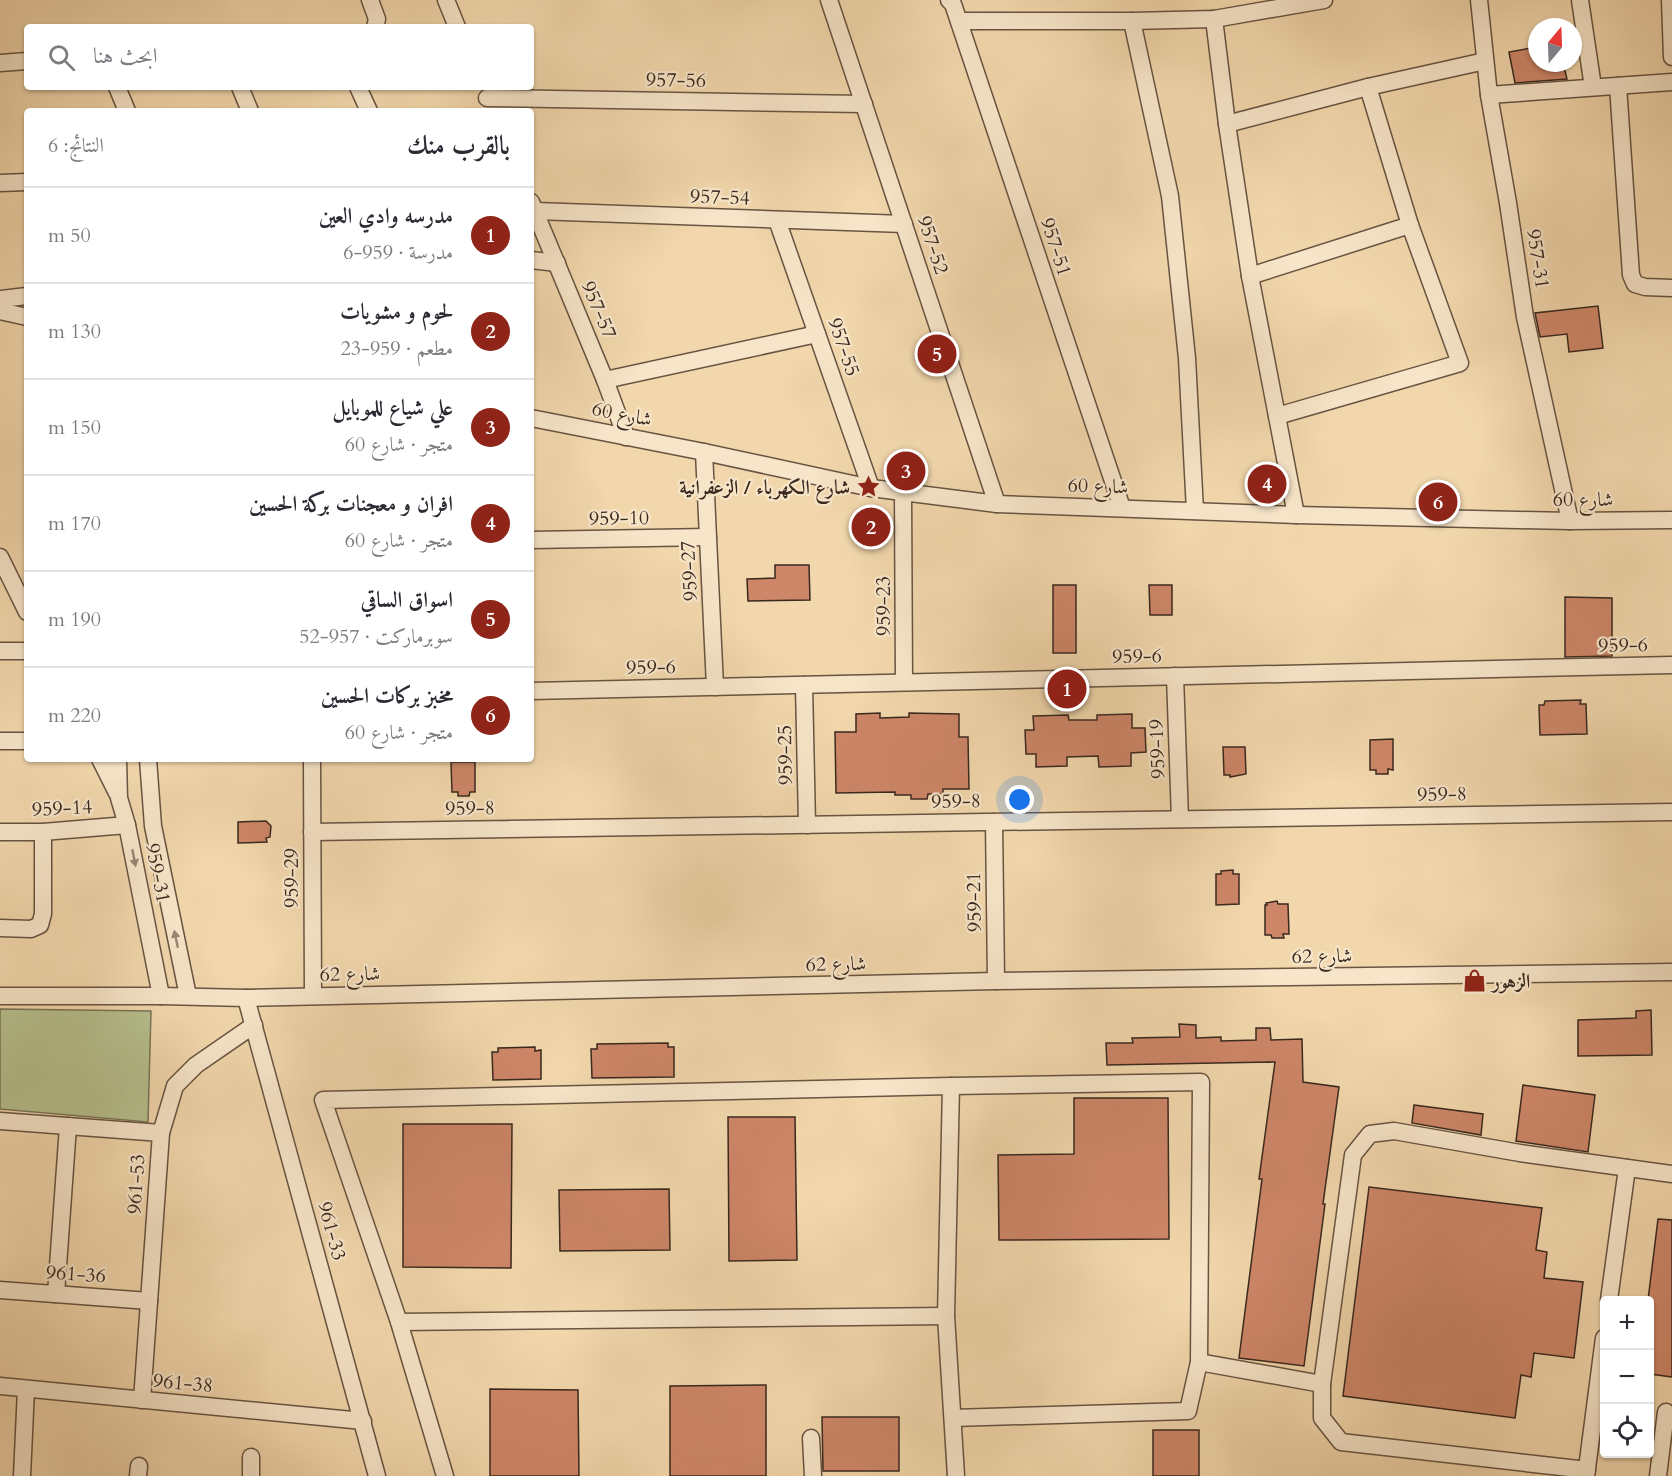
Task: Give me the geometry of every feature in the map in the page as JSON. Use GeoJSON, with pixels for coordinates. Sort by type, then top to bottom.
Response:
{"type":"FeatureCollection","features":[{"type":"Feature","properties":{"kind":"street"},"geometry":{"type":"LineString","coordinates":[[370,0],[377,19],[376,24]]}},
{"type":"Feature","properties":{"kind":"street"},"geometry":{"type":"LineString","coordinates":[[446,0],[456,24]]}},
{"type":"Feature","properties":{"kind":"street","name":"957-52"},"geometry":{"type":"LineString","coordinates":[[829,0],[998,504]]}},
{"type":"Feature","properties":{"kind":"street"},"geometry":{"type":"LineString","coordinates":[[959,21],[1214,19],[1271,5],[1324,0]]}},
{"type":"Feature","properties":{"kind":"street","name":"957-31"},"geometry":{"type":"LineString","coordinates":[[1479,0],[1489,94],[1526,317],[1570,521]]}},
{"type":"Feature","properties":{"kind":"street"},"geometry":{"type":"LineString","coordinates":[[1580,0],[1593,87]]}},
{"type":"Feature","properties":{"kind":"street"},"geometry":{"type":"LineString","coordinates":[[1670,0],[1672,57]]}},
{"type":"Feature","properties":{"kind":"street","name":"957-51"},"geometry":{"type":"LineString","coordinates":[[953,1],[1122,508]]}},
{"type":"Feature","properties":{"kind":"street"},"geometry":{"type":"LineString","coordinates":[[1214,19],[1250,276],[1296,515]]}},
{"type":"Feature","properties":{"kind":"street"},"geometry":{"type":"LineString","coordinates":[[1132,21],[1170,196],[1187,358],[1195,511]]}},
{"type":"Feature","properties":{"kind":"street"},"geometry":{"type":"LineString","coordinates":[[0,63],[24,61]]}},
{"type":"Feature","properties":{"kind":"street"},"geometry":{"type":"LineString","coordinates":[[1227,124],[1368,87],[1485,61]]}},
{"type":"Feature","properties":{"kind":"street"},"geometry":{"type":"LineString","coordinates":[[1489,94],[1672,82]]}},
{"type":"Feature","properties":{"kind":"street"},"geometry":{"type":"LineString","coordinates":[[1618,86],[1631,275],[1635,284],[1645,287],[1672,288]]}},
{"type":"Feature","properties":{"kind":"street"},"geometry":{"type":"LineString","coordinates":[[1277,416],[1460,363],[1410,225],[1368,87]]}},
{"type":"Feature","properties":{"kind":"street"},"geometry":{"type":"LineString","coordinates":[[118,90],[126,108]]}},
{"type":"Feature","properties":{"kind":"street"},"geometry":{"type":"LineString","coordinates":[[241,90],[249,108]]}},
{"type":"Feature","properties":{"kind":"street"},"geometry":{"type":"LineString","coordinates":[[359,90],[368,108]]}},
{"type":"Feature","properties":{"kind":"street","name":"957-56"},"geometry":{"type":"LineString","coordinates":[[487,99],[864,104]]}},
{"type":"Feature","properties":{"kind":"street"},"geometry":{"type":"LineString","coordinates":[[0,183],[24,182]]}},
{"type":"Feature","properties":{"kind":"street","name":"957-54"},"geometry":{"type":"LineString","coordinates":[[534,206],[777,220],[904,224]]}},
{"type":"Feature","properties":{"kind":"street","name":"957-57"},"geometry":{"type":"LineString","coordinates":[[534,208],[626,436]]}},
{"type":"Feature","properties":{"kind":"street","name":"957-55"},"geometry":{"type":"LineString","coordinates":[[777,220],[871,488]]}},
{"type":"Feature","properties":{"kind":"street"},"geometry":{"type":"LineString","coordinates":[[1250,276],[1410,225]]}},
{"type":"Feature","properties":{"kind":"street"},"geometry":{"type":"LineString","coordinates":[[534,260],[557,263]]}},
{"type":"Feature","properties":{"kind":"street"},"geometry":{"type":"LineString","coordinates":[[0,299],[24,296]]}},
{"type":"Feature","properties":{"kind":"street"},"geometry":{"type":"LineString","coordinates":[[0,312],[24,316]]}},
{"type":"Feature","properties":{"kind":"street"},"geometry":{"type":"LineString","coordinates":[[605,380],[817,334]]}},
{"type":"Feature","properties":{"kind":"street","name":"شارع 60"},"geometry":{"type":"LineString","coordinates":[[534,419],[871,488],[998,504],[1296,515],[1570,521],[1672,519]]}},
{"type":"Feature","properties":{"kind":"street","name":"959-27"},"geometry":{"type":"LineString","coordinates":[[704,452],[715,687]]}},
{"type":"Feature","properties":{"kind":"street","name":"959-23"},"geometry":{"type":"LineString","coordinates":[[903,493],[904,682]]}},
{"type":"Feature","properties":{"kind":"street","name":"959-10"},"geometry":{"type":"LineString","coordinates":[[534,540],[708,537]]}},
{"type":"Feature","properties":{"kind":"street"},"geometry":{"type":"LineString","coordinates":[[0,557],[24,606]]}},
{"type":"Feature","properties":{"kind":"street"},"geometry":{"type":"LineString","coordinates":[[0,651],[24,651]]}},
{"type":"Feature","properties":{"kind":"street","name":"959-6"},"geometry":{"type":"LineString","coordinates":[[534,691],[1672,665]]}},
{"type":"Feature","properties":{"kind":"street","name":"959-19"},"geometry":{"type":"LineString","coordinates":[[1175,676],[1180,819]]}},
{"type":"Feature","properties":{"kind":"street","name":"959-25"},"geometry":{"type":"LineString","coordinates":[[804,685],[807,825]]}},
{"type":"Feature","properties":{"kind":"street"},"geometry":{"type":"LineString","coordinates":[[0,741],[24,741]]}},
{"type":"Feature","properties":{"kind":"street"},"geometry":{"type":"LineString","coordinates":[[101,762],[119,798]]}},
{"type":"Feature","properties":{"kind":"street","name":"959-31"},"geometry":{"type":"LineString","coordinates":[[118,762],[119,798],[127,825],[161,996]]}},
{"type":"Feature","properties":{"kind":"street","name":"959-31"},"geometry":{"type":"LineString","coordinates":[[148,762],[153,826],[188,996]]}},
{"type":"Feature","properties":{"kind":"street","name":"959-29"},"geometry":{"type":"LineString","coordinates":[[312,762],[313,996]]}},
{"type":"Feature","properties":{"kind":"street","name":"959-8"},"geometry":{"type":"LineString","coordinates":[[312,832],[1672,812]]}},
{"type":"Feature","properties":{"kind":"street","name":"959-21"},"geometry":{"type":"LineString","coordinates":[[994,822],[996,981]]}},
{"type":"Feature","properties":{"kind":"street","name":"959-14"},"geometry":{"type":"LineString","coordinates":[[0,832],[43,832],[127,825]]}},
{"type":"Feature","properties":{"kind":"street"},"geometry":{"type":"LineString","coordinates":[[0,928],[31,930],[40,925],[43,914],[43,832]]}},
{"type":"Feature","properties":{"kind":"street","name":"شارع 62"},"geometry":{"type":"LineString","coordinates":[[0,996],[246,998],[996,981],[1672,972]]}},
{"type":"Feature","properties":{"kind":"street","name":"961-33"},"geometry":{"type":"LineString","coordinates":[[246,998],[377,1476]]}},
{"type":"Feature","properties":{"kind":"street"},"geometry":{"type":"LineString","coordinates":[[161,1133],[175,1086],[196,1065],[254,1026]]}},
{"type":"Feature","properties":{"kind":"street"},"geometry":{"type":"LineString","coordinates":[[445,1476],[399,1322],[323,1100],[1201,1082],[1199,1362],[1188,1411],[953,1418]]}},
{"type":"Feature","properties":{"kind":"street"},"geometry":{"type":"LineString","coordinates":[[951,1086],[946,1316],[956,1476]]}},
{"type":"Feature","properties":{"kind":"street","name":"961-53"},"geometry":{"type":"LineString","coordinates":[[0,1121],[161,1133],[142,1400]]}},
{"type":"Feature","properties":{"kind":"street"},"geometry":{"type":"LineString","coordinates":[[56,1294],[68,1126]]}},
{"type":"Feature","properties":{"kind":"street"},"geometry":{"type":"LineString","coordinates":[[1600,1405],[1587,1473],[1341,1442],[1322,1418],[1322,1384],[1353,1155],[1370,1134],[1394,1131],[1520,1153],[1672,1174]]}},
{"type":"Feature","properties":{"kind":"street"},"geometry":{"type":"LineString","coordinates":[[1611,1296],[1627,1168]]}},
{"type":"Feature","properties":{"kind":"street","name":"961-36"},"geometry":{"type":"LineString","coordinates":[[0,1290],[149,1301]]}},
{"type":"Feature","properties":{"kind":"street"},"geometry":{"type":"LineString","coordinates":[[399,1322],[946,1316]]}},
{"type":"Feature","properties":{"kind":"street"},"geometry":{"type":"LineString","coordinates":[[1600,1404],[1604,1350]]}},
{"type":"Feature","properties":{"kind":"street"},"geometry":{"type":"LineString","coordinates":[[1199,1362],[1322,1384]]}},
{"type":"Feature","properties":{"kind":"street","name":"961-38"},"geometry":{"type":"LineString","coordinates":[[0,1386],[363,1421]]}},
{"type":"Feature","properties":{"kind":"street"},"geometry":{"type":"LineString","coordinates":[[22,1476],[26,1389]]}},
{"type":"Feature","properties":{"kind":"street"},"geometry":{"type":"LineString","coordinates":[[1658,1476],[1663,1412]]}},
{"type":"Feature","properties":{"kind":"street"},"geometry":{"type":"LineString","coordinates":[[811,1437],[813,1476]]}},
{"type":"Feature","properties":{"kind":"street"},"geometry":{"type":"LineString","coordinates":[[251,1457],[251,1476]]}},
{"type":"Feature","properties":{"kind":"green space"},"geometry":{"type":"Polygon","coordinates":[[[0,1009],[151,1011],[148,1122],[0,1109],[0,1009]]]}},
{"type":"Feature","properties":{"kind":"building"},"geometry":{"type":"Polygon","coordinates":[[[1528,49],[1528,72],[1565,72],[1567,79],[1515,83],[1509,52],[1528,49]]]}},
{"type":"Feature","properties":{"kind":"building"},"geometry":{"type":"Polygon","coordinates":[[[1598,306],[1603,348],[1569,352],[1567,334],[1540,337],[1535,313],[1598,306]]]}},
{"type":"Feature","properties":{"kind":"building"},"geometry":{"type":"Polygon","coordinates":[[[775,565],[809,565],[810,600],[748,601],[747,579],[775,578],[775,565]]]}},
{"type":"Feature","properties":{"kind":"building"},"geometry":{"type":"Polygon","coordinates":[[[1053,585],[1076,585],[1076,653],[1053,653],[1053,585]]]}},
{"type":"Feature","properties":{"kind":"building"},"geometry":{"type":"Polygon","coordinates":[[[1149,585],[1172,585],[1172,615],[1150,615],[1149,585]]]}},
{"type":"Feature","properties":{"kind":"building"},"geometry":{"type":"Polygon","coordinates":[[[1565,597],[1612,598],[1612,656],[1565,657],[1565,597]]]}},
{"type":"Feature","properties":{"kind":"building"},"geometry":{"type":"Polygon","coordinates":[[[1581,700],[1580,704],[1586,704],[1587,734],[1540,735],[1539,705],[1544,705],[1545,701],[1581,700]]]}},
{"type":"Feature","properties":{"kind":"building"},"geometry":{"type":"Polygon","coordinates":[[[880,713],[880,718],[909,717],[909,713],[959,714],[959,737],[968,737],[969,789],[943,789],[943,794],[928,794],[927,799],[911,799],[911,795],[895,795],[895,792],[836,793],[835,732],[856,732],[856,714],[880,713]]]}},
{"type":"Feature","properties":{"kind":"building"},"geometry":{"type":"Polygon","coordinates":[[[1132,714],[1132,728],[1145,728],[1146,752],[1131,753],[1131,766],[1099,767],[1098,756],[1067,757],[1067,766],[1036,767],[1036,754],[1026,754],[1025,730],[1034,730],[1033,716],[1068,715],[1069,720],[1097,720],[1097,715],[1132,714]]]}},
{"type":"Feature","properties":{"kind":"building"},"geometry":{"type":"Polygon","coordinates":[[[1393,739],[1393,770],[1388,769],[1388,774],[1376,774],[1376,770],[1370,770],[1370,740],[1393,739]]]}},
{"type":"Feature","properties":{"kind":"building"},"geometry":{"type":"Polygon","coordinates":[[[1223,747],[1245,747],[1246,774],[1230,777],[1230,775],[1224,775],[1223,747]]]}},
{"type":"Feature","properties":{"kind":"building"},"geometry":{"type":"Polygon","coordinates":[[[451,762],[475,762],[475,792],[470,792],[469,796],[458,796],[458,792],[452,792],[451,762]]]}},
{"type":"Feature","properties":{"kind":"building"},"geometry":{"type":"Polygon","coordinates":[[[266,821],[271,826],[270,837],[266,838],[267,842],[238,843],[238,822],[266,821]]]}},
{"type":"Feature","properties":{"kind":"building"},"geometry":{"type":"Polygon","coordinates":[[[1233,870],[1233,874],[1239,874],[1239,904],[1216,905],[1216,874],[1233,870]]]}},
{"type":"Feature","properties":{"kind":"building"},"geometry":{"type":"Polygon","coordinates":[[[1277,901],[1278,904],[1288,904],[1289,934],[1283,934],[1284,938],[1272,938],[1271,935],[1265,935],[1265,905],[1277,901]]]}},
{"type":"Feature","properties":{"kind":"building"},"geometry":{"type":"Polygon","coordinates":[[[1651,1010],[1652,1055],[1578,1056],[1578,1020],[1636,1018],[1636,1011],[1651,1010]]]}},
{"type":"Feature","properties":{"kind":"building"},"geometry":{"type":"Polygon","coordinates":[[[1179,1024],[1196,1025],[1196,1038],[1221,1037],[1221,1041],[1256,1040],[1256,1028],[1270,1028],[1271,1040],[1302,1039],[1303,1082],[1339,1087],[1304,1366],[1239,1358],[1275,1062],[1107,1065],[1106,1043],[1133,1043],[1132,1038],[1180,1037],[1179,1024]]]}},
{"type":"Feature","properties":{"kind":"building"},"geometry":{"type":"Polygon","coordinates":[[[668,1043],[668,1047],[674,1047],[674,1077],[592,1078],[591,1049],[597,1049],[597,1044],[668,1043]]]}},
{"type":"Feature","properties":{"kind":"building"},"geometry":{"type":"Polygon","coordinates":[[[535,1047],[535,1051],[541,1050],[541,1079],[493,1080],[492,1052],[498,1052],[498,1048],[535,1047]]]}},
{"type":"Feature","properties":{"kind":"building"},"geometry":{"type":"Polygon","coordinates":[[[1523,1085],[1595,1095],[1588,1152],[1516,1141],[1523,1085]]]}},
{"type":"Feature","properties":{"kind":"building"},"geometry":{"type":"Polygon","coordinates":[[[1074,1098],[1168,1098],[1169,1239],[999,1240],[998,1155],[1074,1154],[1074,1098]]]}},
{"type":"Feature","properties":{"kind":"building"},"geometry":{"type":"Polygon","coordinates":[[[1414,1105],[1483,1114],[1481,1135],[1412,1123],[1414,1105]]]}},
{"type":"Feature","properties":{"kind":"building"},"geometry":{"type":"Polygon","coordinates":[[[728,1117],[795,1117],[797,1260],[729,1261],[728,1117]]]}},
{"type":"Feature","properties":{"kind":"building"},"geometry":{"type":"Polygon","coordinates":[[[403,1124],[512,1124],[511,1268],[403,1267],[403,1124]]]}},
{"type":"Feature","properties":{"kind":"building"},"geometry":{"type":"Polygon","coordinates":[[[1369,1187],[1542,1208],[1536,1250],[1547,1252],[1544,1278],[1583,1282],[1574,1358],[1534,1353],[1531,1377],[1521,1375],[1515,1418],[1343,1396],[1369,1187]]]}},
{"type":"Feature","properties":{"kind":"building"},"geometry":{"type":"Polygon","coordinates":[[[669,1189],[670,1250],[560,1251],[559,1190],[669,1189]]]}},
{"type":"Feature","properties":{"kind":"building"},"geometry":{"type":"Polygon","coordinates":[[[1658,1219],[1672,1220],[1672,1377],[1654,1375],[1654,1296],[1648,1296],[1658,1219]]]}},
{"type":"Feature","properties":{"kind":"building"},"geometry":{"type":"Polygon","coordinates":[[[766,1385],[766,1476],[670,1476],[670,1386],[766,1385]]]}},
{"type":"Feature","properties":{"kind":"building"},"geometry":{"type":"Polygon","coordinates":[[[490,1389],[578,1390],[579,1476],[490,1476],[490,1389]]]}},
{"type":"Feature","properties":{"kind":"building"},"geometry":{"type":"Polygon","coordinates":[[[822,1417],[899,1417],[899,1471],[823,1471],[822,1417]]]}},
{"type":"Feature","properties":{"kind":"building"},"geometry":{"type":"Polygon","coordinates":[[[1153,1430],[1199,1430],[1199,1476],[1153,1476],[1153,1430]]]}},
{"type":"Feature","properties":{"kind":"place","name":"اسواق الساقي"},"geometry":{"type":"Point","coordinates":[937,354]}},
{"type":"Feature","properties":{"kind":"place","name":"علي شياع للموبايل"},"geometry":{"type":"Point","coordinates":[906,471]}},
{"type":"Feature","properties":{"kind":"place","name":"افران و معجنات بركة الحسين"},"geometry":{"type":"Point","coordinates":[1267,484]}},
{"type":"Feature","properties":{"kind":"place","name":"شارع الكهرباء / الزعفرانية"},"geometry":{"type":"Point","coordinates":[868,487]}},
{"type":"Feature","properties":{"kind":"place","name":"مخبز بركات الحسين"},"geometry":{"type":"Point","coordinates":[1438,502]}},
{"type":"Feature","properties":{"kind":"place","name":"لحوم و مشويات"},"geometry":{"type":"Point","coordinates":[871,527]}},
{"type":"Feature","properties":{"kind":"place","name":"مدرسه وادي العين"},"geometry":{"type":"Point","coordinates":[1067,689]}},
{"type":"Feature","properties":{"kind":"place","name":"الزهور"},"geometry":{"type":"Point","coordinates":[1474,981]}}]}
